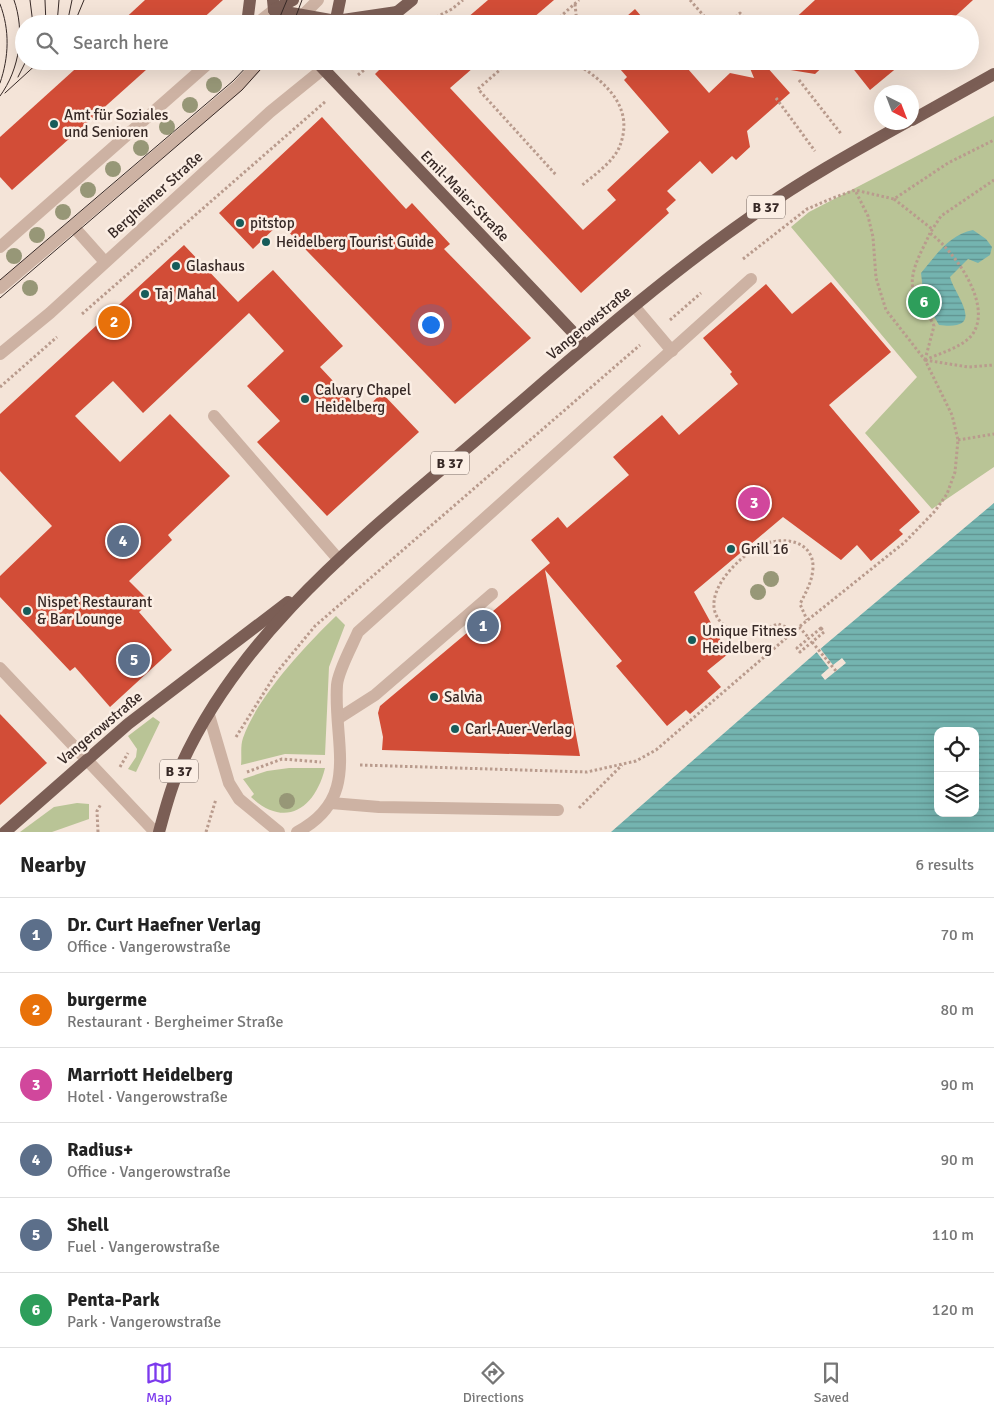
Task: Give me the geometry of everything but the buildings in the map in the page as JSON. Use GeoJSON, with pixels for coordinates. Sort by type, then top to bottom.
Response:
{"type":"FeatureCollection","features":[{"type":"Feature","properties":{"kind":"main road"},"geometry":{"type":"LineString","coordinates":[[248,15],[250,0]]}},
{"type":"Feature","properties":{"kind":"main road"},"geometry":{"type":"LineString","coordinates":[[274,5],[294,0]]}},
{"type":"Feature","properties":{"kind":"main road"},"geometry":{"type":"LineString","coordinates":[[337,15],[340,0]]}},
{"type":"Feature","properties":{"kind":"main road"},"geometry":{"type":"LineString","coordinates":[[393,15],[412,0]]}},
{"type":"Feature","properties":{"kind":"main road"},"geometry":{"type":"LineString","coordinates":[[274,5],[288,15]]}},
{"type":"Feature","properties":{"kind":"main road"},"geometry":{"type":"LineString","coordinates":[[378,15],[397,12]]}},
{"type":"Feature","properties":{"kind":"main road","name":"Emil-Maier-Straße"},"geometry":{"type":"LineString","coordinates":[[329,70],[341,89],[584,346]]}},
{"type":"Feature","properties":{"kind":"main road"},"geometry":{"type":"LineString","coordinates":[[919,116],[994,74]]}},
{"type":"Feature","properties":{"kind":"main road","name":"Vangerowstraße"},"geometry":{"type":"LineString","coordinates":[[159,832],[175,778],[197,733],[237,671],[267,634],[316,581],[584,346],[634,306],[750,217],[827,168],[893,130]]}},
{"type":"Feature","properties":{"kind":"main road","name":"Vangerowstraße"},"geometry":{"type":"LineString","coordinates":[[5,832],[128,724],[316,581]]}},
{"type":"Feature","properties":{"kind":"street"},"geometry":{"type":"LineString","coordinates":[[293,15],[294,0]]}},
{"type":"Feature","properties":{"kind":"street"},"geometry":{"type":"LineString","coordinates":[[298,15],[318,0]]}},
{"type":"Feature","properties":{"kind":"street"},"geometry":{"type":"LineString","coordinates":[[265,15],[274,5]]}},
{"type":"Feature","properties":{"kind":"street"},"geometry":{"type":"LineString","coordinates":[[388,15],[397,12]]}},
{"type":"Feature","properties":{"kind":"street"},"geometry":{"type":"LineString","coordinates":[[0,247],[201,70]]}},
{"type":"Feature","properties":{"kind":"street"},"geometry":{"type":"LineString","coordinates":[[0,288],[238,86],[253,70]]}},
{"type":"Feature","properties":{"kind":"street","name":"Bergheimer Straße"},"geometry":{"type":"LineString","coordinates":[[0,354],[50,313],[316,70]]}},
{"type":"Feature","properties":{"kind":"street"},"geometry":{"type":"LineString","coordinates":[[73,226],[105,262]]}},
{"type":"Feature","properties":{"kind":"street"},"geometry":{"type":"LineString","coordinates":[[297,832],[312,824],[331,803],[337,788],[342,764],[337,684],[358,632],[751,279]]}},
{"type":"Feature","properties":{"kind":"street"},"geometry":{"type":"LineString","coordinates":[[634,306],[672,351]]}},
{"type":"Feature","properties":{"kind":"street"},"geometry":{"type":"LineString","coordinates":[[214,416],[339,560]]}},
{"type":"Feature","properties":{"kind":"street"},"geometry":{"type":"LineString","coordinates":[[339,718],[375,695],[492,594]]}},
{"type":"Feature","properties":{"kind":"street"},"geometry":{"type":"LineString","coordinates":[[0,668],[154,832]]}},
{"type":"Feature","properties":{"kind":"street"},"geometry":{"type":"LineString","coordinates":[[209,715],[229,783],[239,799],[279,832]]}},
{"type":"Feature","properties":{"kind":"street"},"geometry":{"type":"LineString","coordinates":[[331,803],[379,807],[558,810]]}},
{"type":"Feature","properties":{"kind":"path"},"geometry":{"type":"LineString","coordinates":[[440,15],[463,0]]}},
{"type":"Feature","properties":{"kind":"path"},"geometry":{"type":"LineString","coordinates":[[562,15],[579,0]]}},
{"type":"Feature","properties":{"kind":"path"},"geometry":{"type":"LineString","coordinates":[[690,0],[703,15]]}},
{"type":"Feature","properties":{"kind":"path"},"geometry":{"type":"LineString","coordinates":[[575,3],[576,15]]}},
{"type":"Feature","properties":{"kind":"path"},"geometry":{"type":"LineString","coordinates":[[500,70],[478,90],[557,176]]}},
{"type":"Feature","properties":{"kind":"path"},"geometry":{"type":"LineString","coordinates":[[581,186],[618,149],[624,119],[616,97],[601,80],[586,70]]}},
{"type":"Feature","properties":{"kind":"path"},"geometry":{"type":"LineString","coordinates":[[799,80],[854,152]]}},
{"type":"Feature","properties":{"kind":"path"},"geometry":{"type":"LineString","coordinates":[[81,315],[281,138],[341,89]]}},
{"type":"Feature","properties":{"kind":"path"},"geometry":{"type":"LineString","coordinates":[[776,98],[827,168]]}},
{"type":"Feature","properties":{"kind":"path"},"geometry":{"type":"LineString","coordinates":[[925,360],[934,326],[914,294],[911,278],[931,231],[949,210],[994,180]]}},
{"type":"Feature","properties":{"kind":"path"},"geometry":{"type":"LineString","coordinates":[[240,774],[282,760],[342,764],[587,772],[636,760],[656,750],[795,630],[905,542],[935,511],[947,494],[955,472],[958,440],[952,415],[925,360],[886,310],[876,278],[873,237],[868,216],[855,190]]}},
{"type":"Feature","properties":{"kind":"path"},"geometry":{"type":"LineString","coordinates":[[894,199],[931,231],[963,266],[970,275],[980,302],[979,326],[972,335],[963,342],[925,360]]}},
{"type":"Feature","properties":{"kind":"path"},"geometry":{"type":"LineString","coordinates":[[0,387],[59,335]]}},
{"type":"Feature","properties":{"kind":"path"},"geometry":{"type":"LineString","coordinates":[[925,360],[968,366],[994,365]]}},
{"type":"Feature","properties":{"kind":"path"},"geometry":{"type":"LineString","coordinates":[[958,440],[994,434]]}},
{"type":"Feature","properties":{"kind":"path"},"geometry":{"type":"LineString","coordinates":[[795,630],[778,624],[759,631],[734,631],[724,626],[716,616],[714,594],[726,576],[741,560],[762,545],[782,540],[796,542],[806,548],[812,558],[811,583],[800,604],[807,620]]}},
{"type":"Feature","properties":{"kind":"path"},"geometry":{"type":"LineString","coordinates":[[799,627],[836,671]]}},
{"type":"Feature","properties":{"kind":"path"},"geometry":{"type":"LineString","coordinates":[[120,768],[128,753],[124,749]]}},
{"type":"Feature","properties":{"kind":"path"},"geometry":{"type":"LineString","coordinates":[[574,812],[623,764]]}},
{"type":"Feature","properties":{"kind":"path"},"geometry":{"type":"LineString","coordinates":[[98,832],[97,812],[99,808]]}},
{"type":"Feature","properties":{"kind":"green space"},"geometry":{"type":"Polygon","coordinates":[[[994,116],[994,467],[932,509],[865,433],[917,377],[791,227],[809,212],[994,116]]]}},
{"type":"Feature","properties":{"kind":"green space"},"geometry":{"type":"Polygon","coordinates":[[[336,616],[345,625],[329,667],[325,755],[285,754],[241,765],[243,738],[259,706],[283,673],[336,616]]]}},
{"type":"Feature","properties":{"kind":"green space"},"geometry":{"type":"Polygon","coordinates":[[[153,717],[160,722],[136,772],[128,769],[136,757],[137,749],[128,736],[153,717]]]}},
{"type":"Feature","properties":{"kind":"green space"},"geometry":{"type":"Polygon","coordinates":[[[289,768],[325,768],[314,794],[306,804],[297,810],[287,813],[276,812],[264,807],[251,797],[254,794],[243,779],[267,771],[289,768]]]}},
{"type":"Feature","properties":{"kind":"green space"},"geometry":{"type":"Polygon","coordinates":[[[77,803],[89,804],[89,819],[52,832],[20,832],[54,807],[77,803]]]}},
{"type":"Feature","properties":{"kind":"water"},"geometry":{"type":"Polygon","coordinates":[[[973,230],[986,239],[992,247],[990,255],[978,263],[968,259],[950,277],[965,310],[965,317],[962,323],[939,325],[924,299],[921,273],[950,241],[973,230]]]}},
{"type":"Feature","properties":{"kind":"water"},"geometry":{"type":"Polygon","coordinates":[[[994,503],[994,832],[611,832],[826,644],[994,503]]]}},
{"type":"Feature","properties":{"kind":"pier"},"geometry":{"type":"Polygon","coordinates":[[[819,647],[833,665],[842,658],[846,663],[825,680],[821,675],[829,668],[815,650],[819,647]]]}},
{"type":"Feature","properties":{"kind":"tram line"},"geometry":{"type":"LineString","coordinates":[[14,0],[18,15]]}},
{"type":"Feature","properties":{"kind":"tram line"},"geometry":{"type":"LineString","coordinates":[[30,0],[32,15]]}},
{"type":"Feature","properties":{"kind":"tram line"},"geometry":{"type":"LineString","coordinates":[[45,0],[46,15]]}},
{"type":"Feature","properties":{"kind":"tram line"},"geometry":{"type":"LineString","coordinates":[[58,15],[59,0]]}},
{"type":"Feature","properties":{"kind":"tram line"},"geometry":{"type":"LineString","coordinates":[[69,15],[72,0]]}},
{"type":"Feature","properties":{"kind":"tram line"},"geometry":{"type":"LineString","coordinates":[[78,15],[84,0]]}},
{"type":"Feature","properties":{"kind":"tram line"},"geometry":{"type":"LineString","coordinates":[[281,15],[287,0]]}},
{"type":"Feature","properties":{"kind":"tram line"},"geometry":{"type":"LineString","coordinates":[[296,15],[302,0]]}},
{"type":"Feature","properties":{"kind":"tram line"},"geometry":{"type":"LineString","coordinates":[[0,4],[7,34],[7,53],[0,83]]}},
{"type":"Feature","properties":{"kind":"tram line"},"geometry":{"type":"LineString","coordinates":[[0,96],[7,85],[15,65]]}},
{"type":"Feature","properties":{"kind":"tram line"},"geometry":{"type":"LineString","coordinates":[[18,77],[22,70]]}},
{"type":"Feature","properties":{"kind":"tram line"},"geometry":{"type":"LineString","coordinates":[[5,93],[30,70]]}},
{"type":"Feature","properties":{"kind":"tram line"},"geometry":{"type":"LineString","coordinates":[[0,280],[233,81],[243,70]]}},
{"type":"Feature","properties":{"kind":"tram line"},"geometry":{"type":"LineString","coordinates":[[0,298],[242,90],[260,70]]}},
{"type":"Feature","properties":{"kind":"place","name":"Amt für Soziales und Senioren"},"geometry":{"type":"Point","coordinates":[54,124]}},
{"type":"Feature","properties":{"kind":"place","name":"pitstop"},"geometry":{"type":"Point","coordinates":[240,223]}},
{"type":"Feature","properties":{"kind":"place","name":"Heidelberg Tourist Guide"},"geometry":{"type":"Point","coordinates":[266,242]}},
{"type":"Feature","properties":{"kind":"place","name":"Glashaus"},"geometry":{"type":"Point","coordinates":[176,266]}},
{"type":"Feature","properties":{"kind":"place","name":"Taj Mahal"},"geometry":{"type":"Point","coordinates":[145,294]}},
{"type":"Feature","properties":{"kind":"place","name":"Penta-Park"},"geometry":{"type":"Point","coordinates":[924,302]}},
{"type":"Feature","properties":{"kind":"place","name":"burgerme"},"geometry":{"type":"Point","coordinates":[114,322]}},
{"type":"Feature","properties":{"kind":"place","name":"Calvary Chapel Heidelberg"},"geometry":{"type":"Point","coordinates":[305,399]}},
{"type":"Feature","properties":{"kind":"place","name":"Marriott Heidelberg"},"geometry":{"type":"Point","coordinates":[754,503]}},
{"type":"Feature","properties":{"kind":"place","name":"Radius+"},"geometry":{"type":"Point","coordinates":[123,541]}},
{"type":"Feature","properties":{"kind":"place","name":"Grill 16"},"geometry":{"type":"Point","coordinates":[731,549]}},
{"type":"Feature","properties":{"kind":"place","name":"Nispet Restaurant & Bar Lounge"},"geometry":{"type":"Point","coordinates":[27,611]}},
{"type":"Feature","properties":{"kind":"place","name":"Dr. Curt Haefner Verlag"},"geometry":{"type":"Point","coordinates":[483,626]}},
{"type":"Feature","properties":{"kind":"place","name":"Unique Fitness Heidelberg"},"geometry":{"type":"Point","coordinates":[692,640]}},
{"type":"Feature","properties":{"kind":"place","name":"Shell"},"geometry":{"type":"Point","coordinates":[134,660]}},
{"type":"Feature","properties":{"kind":"place","name":"Salvia"},"geometry":{"type":"Point","coordinates":[434,697]}},
{"type":"Feature","properties":{"kind":"place","name":"Carl-Auer-Verlag"},"geometry":{"type":"Point","coordinates":[455,729]}}]}
